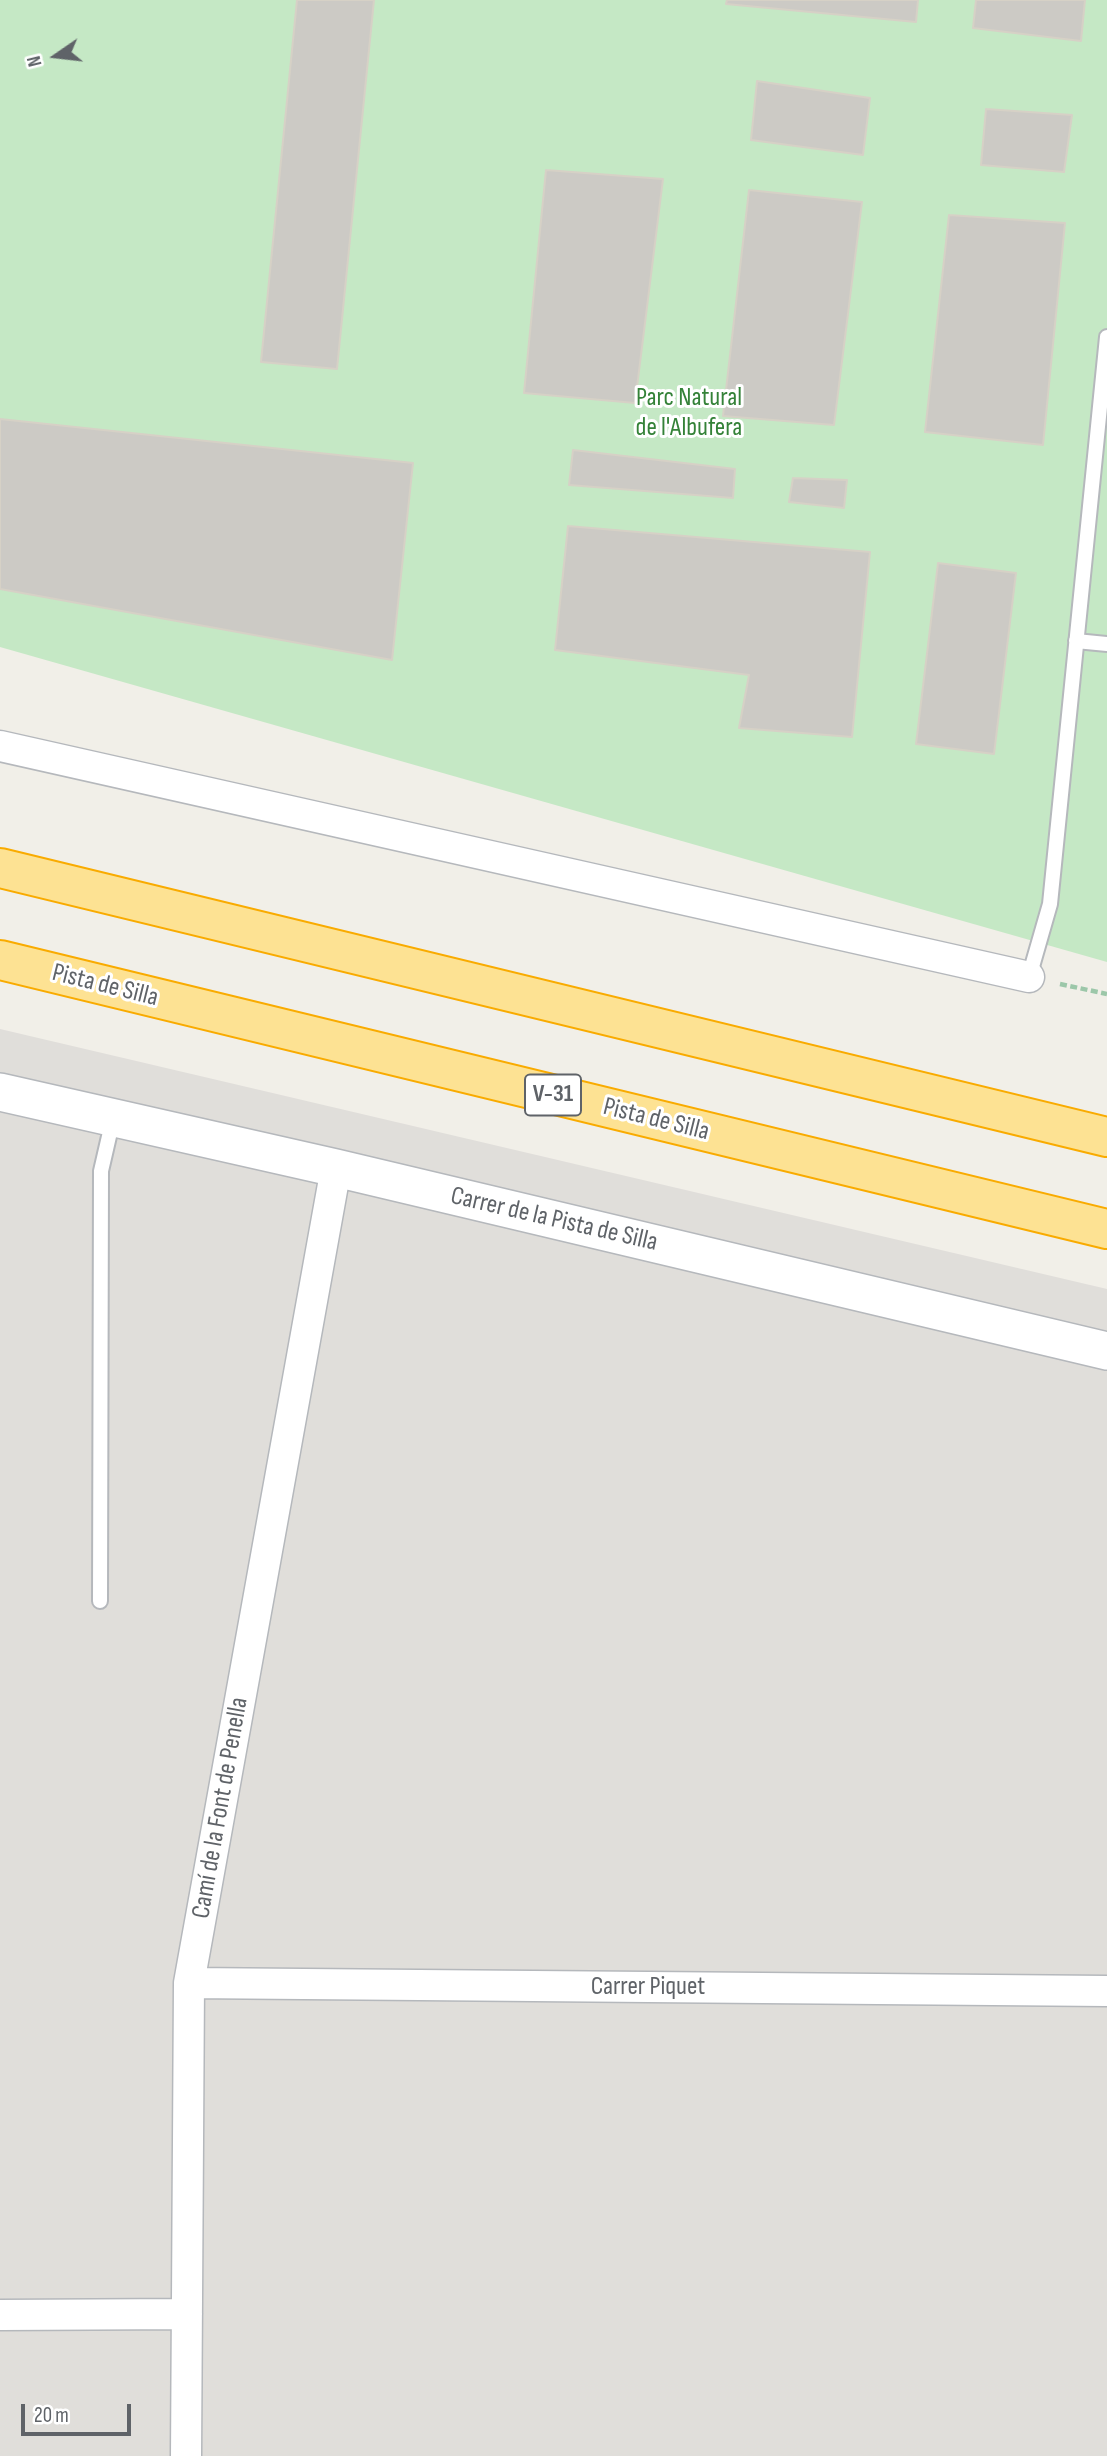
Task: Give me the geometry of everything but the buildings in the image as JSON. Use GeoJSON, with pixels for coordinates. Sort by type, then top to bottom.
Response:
{"type":"FeatureCollection","features":[{"type":"Feature","properties":{"kind":"highway"},"geometry":{"type":"LineString","coordinates":[[0,869],[1107,1137]]}},
{"type":"Feature","properties":{"kind":"highway","name":"Pista de Silla"},"geometry":{"type":"LineString","coordinates":[[0,960],[1107,1229]]}},
{"type":"Feature","properties":{"kind":"street"},"geometry":{"type":"LineString","coordinates":[[0,746],[1029,976]]}},
{"type":"Feature","properties":{"kind":"street","name":"Carrer de la Pista de Silla"},"geometry":{"type":"LineString","coordinates":[[0,1092],[336,1168],[1107,1351]]}},
{"type":"Feature","properties":{"kind":"street","name":"Camí de la Font de Penella"},"geometry":{"type":"LineString","coordinates":[[186,2456],[189,1983],[336,1168]]}},
{"type":"Feature","properties":{"kind":"street","name":"Carrer Piquet"},"geometry":{"type":"LineString","coordinates":[[189,1983],[1107,1991]]}},
{"type":"Feature","properties":{"kind":"street"},"geometry":{"type":"LineString","coordinates":[[0,2315],[187,2314]]}},
{"type":"Feature","properties":{"kind":"lane"},"geometry":{"type":"LineString","coordinates":[[1029,976],[1050,904],[1107,337]]}},
{"type":"Feature","properties":{"kind":"lane"},"geometry":{"type":"LineString","coordinates":[[1076,641],[1107,644]]}},
{"type":"Feature","properties":{"kind":"lane"},"geometry":{"type":"LineString","coordinates":[[100,1601],[101,1171],[114,1118]]}},
{"type":"Feature","properties":{"kind":"path"},"geometry":{"type":"LineString","coordinates":[[1029,976],[1107,994]]}},
{"type":"Feature","properties":{"kind":"shaded area"},"geometry":{"type":"Polygon","coordinates":[[[0,1029],[1107,1289],[1107,2456],[0,2456],[0,1029]]]}},
{"type":"Feature","properties":{"kind":"green space","name":"Parc Natural de l'Albufera"},"geometry":{"type":"Polygon","coordinates":[[[0,0],[1107,0],[1107,962],[0,647],[0,0]]]}}]}
